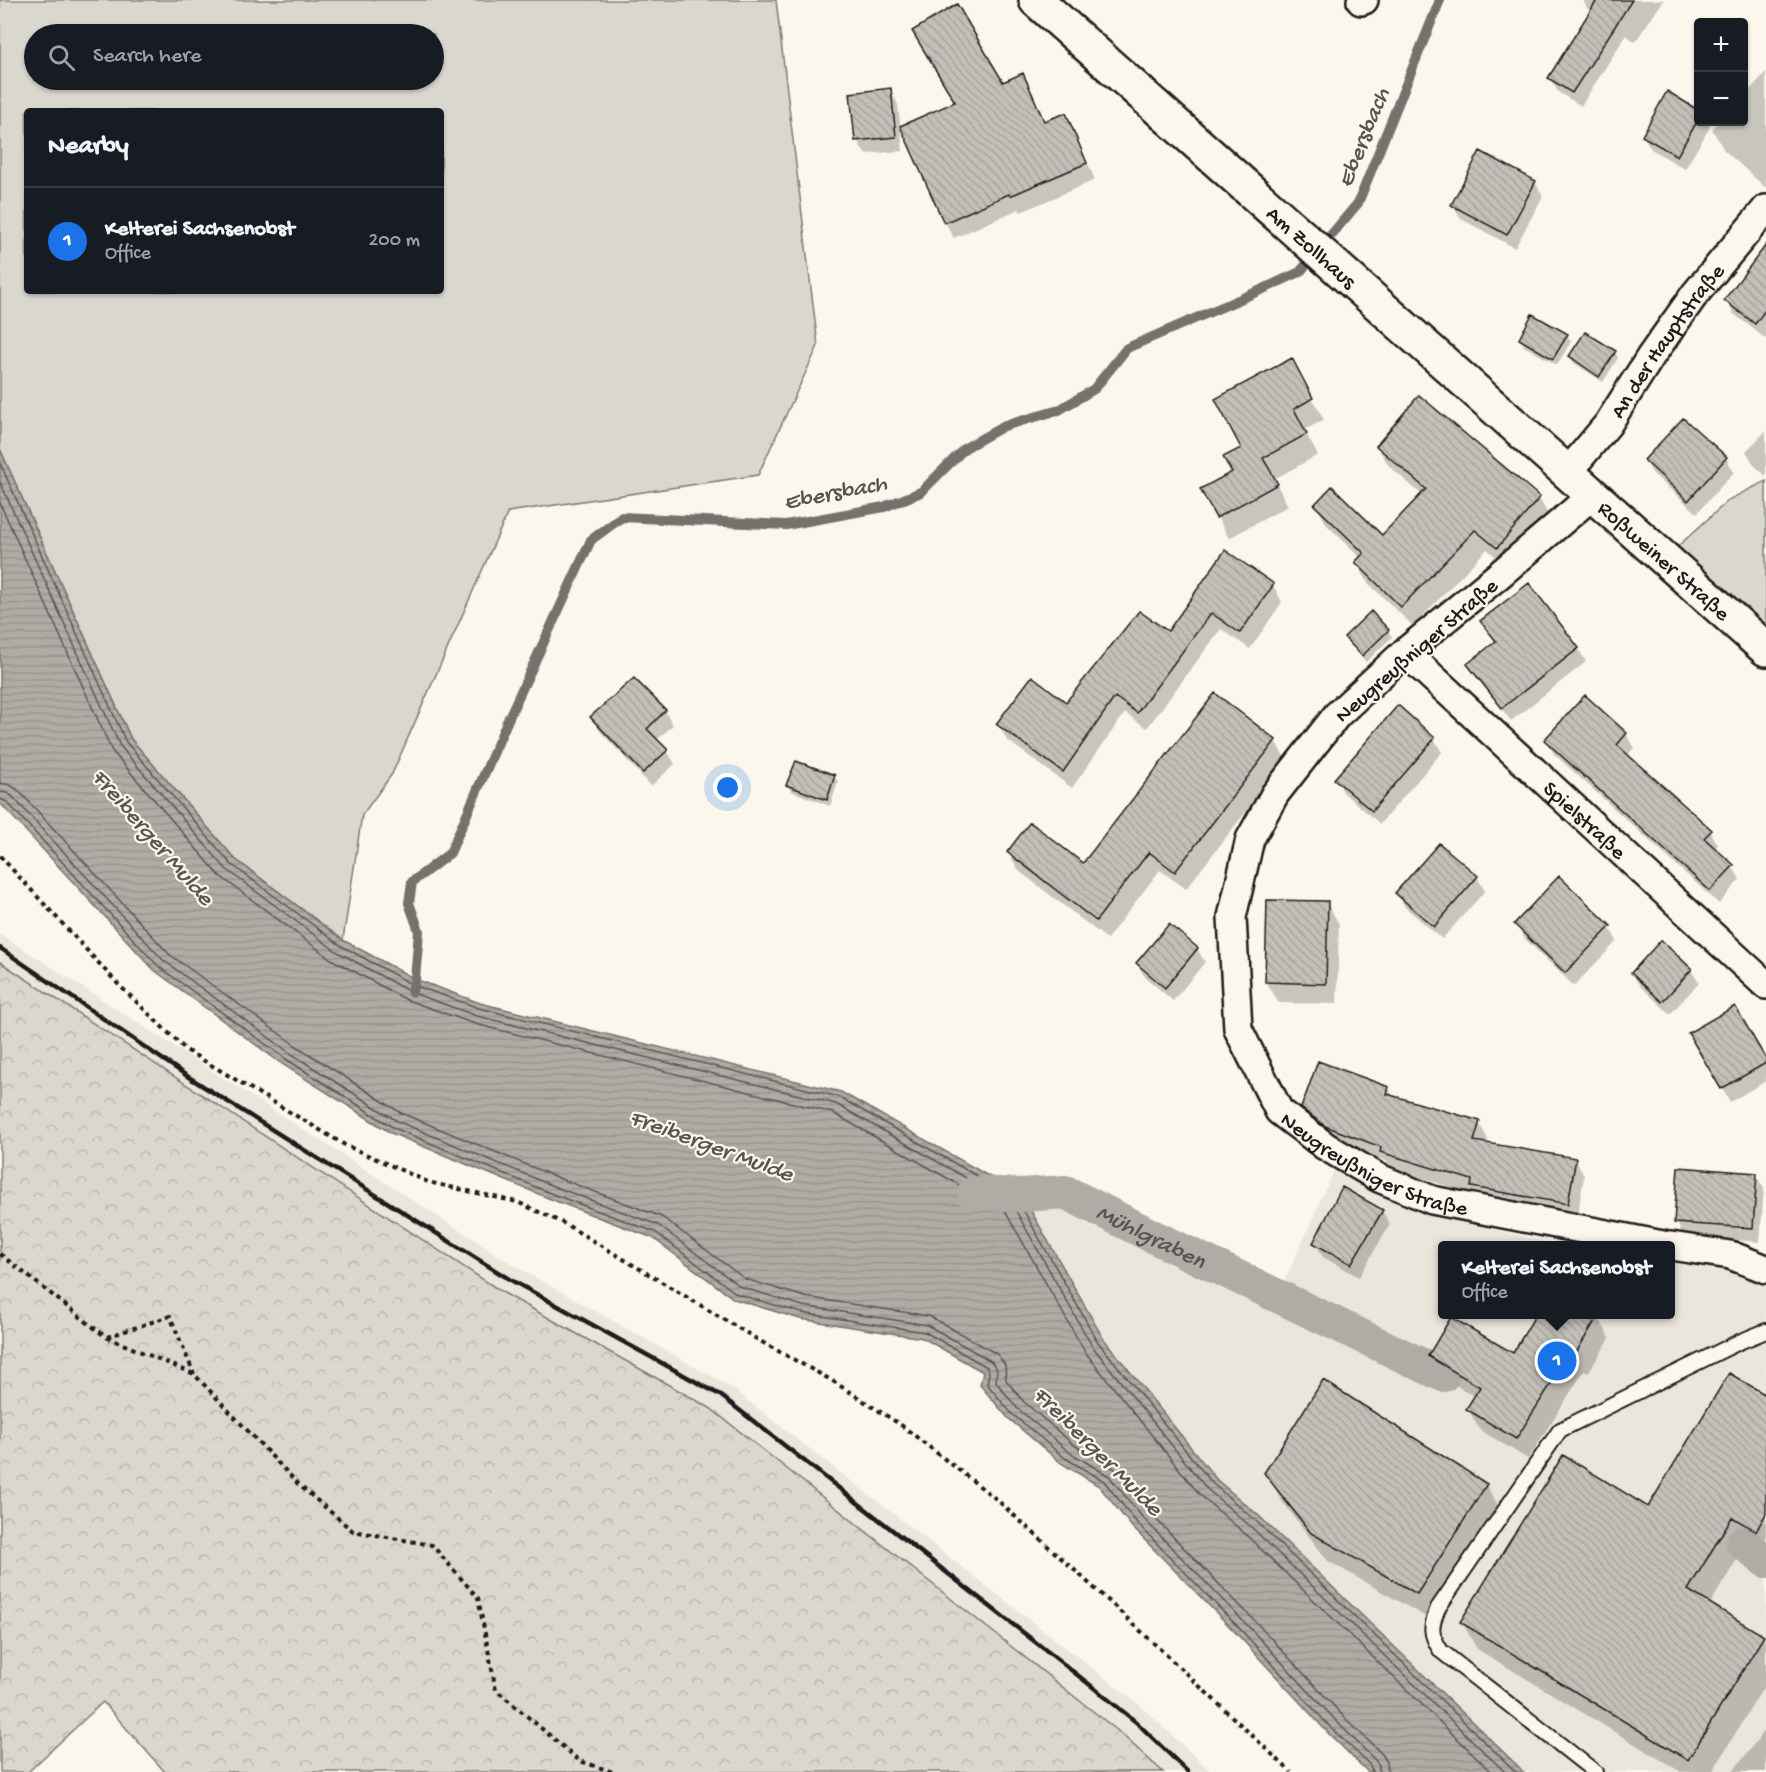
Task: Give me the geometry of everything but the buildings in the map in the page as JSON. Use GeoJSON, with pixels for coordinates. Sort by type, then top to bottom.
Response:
{"type":"FeatureCollection","features":[{"type":"Feature","properties":{"kind":"main road","name":"Am Zollhaus"},"geometry":{"type":"LineString","coordinates":[[1036,0],[1579,483]]}},
{"type":"Feature","properties":{"kind":"main road","name":"Roßweiner Straße"},"geometry":{"type":"LineString","coordinates":[[1579,483],[1766,650]]}},
{"type":"Feature","properties":{"kind":"street","name":"An der Hauptstraße"},"geometry":{"type":"LineString","coordinates":[[1579,483],[1608,424],[1651,356],[1695,294],[1766,208]]}},
{"type":"Feature","properties":{"kind":"street","name":"Neugreußniger Straße"},"geometry":{"type":"LineString","coordinates":[[1579,483],[1581,505],[1405,652],[1337,715],[1275,794],[1250,840],[1232,917],[1238,1029],[1279,1110],[1325,1146],[1379,1178],[1432,1200],[1644,1241]]}},
{"type":"Feature","properties":{"kind":"street","name":"Spielstraße"},"geometry":{"type":"LineString","coordinates":[[1405,652],[1766,985]]}},
{"type":"Feature","properties":{"kind":"street","name":"Neugreußniger Straße"},"geometry":{"type":"LineString","coordinates":[[1675,1247],[1730,1255],[1766,1269]]}},
{"type":"Feature","properties":{"kind":"lane"},"geometry":{"type":"LineString","coordinates":[[1595,1772],[1441,1651],[1433,1639],[1431,1623],[1437,1608],[1560,1430],[1738,1342],[1766,1331]]}},
{"type":"Feature","properties":{"kind":"path"},"geometry":{"type":"LineString","coordinates":[[0,856],[117,984],[186,1050],[345,1145],[428,1182],[517,1202],[565,1224],[760,1341],[831,1380],[901,1425],[996,1499],[1291,1772]]}},
{"type":"Feature","properties":{"kind":"path"},"geometry":{"type":"LineString","coordinates":[[0,1254],[106,1337],[194,1374]]}},
{"type":"Feature","properties":{"kind":"path"},"geometry":{"type":"LineString","coordinates":[[106,1337],[170,1316],[194,1374],[299,1485],[353,1531],[432,1545],[478,1598],[496,1690],[580,1761],[613,1772]]}},
{"type":"Feature","properties":{"kind":"shaded area"},"geometry":{"type":"Polygon","coordinates":[[[0,934],[515,1266],[729,1386],[1141,1706],[1211,1772],[1163,1772],[1118,1731],[710,1408],[502,1292],[0,962],[0,934]]]}},
{"type":"Feature","properties":{"kind":"shaded area"},"geometry":{"type":"Polygon","coordinates":[[[1335,1168],[1430,1213],[1541,1241],[1438,1241],[1438,1319],[1675,1319],[1675,1255],[1724,1262],[1766,1280],[1766,1772],[1524,1772],[1258,1515],[1217,1480],[1103,1338],[1026,1203],[1066,1200],[1274,1305],[1335,1168]]]}},
{"type":"Feature","properties":{"kind":"green space"},"geometry":{"type":"Polygon","coordinates":[[[0,0],[776,0],[818,346],[758,475],[508,512],[392,774],[362,815],[343,940],[235,859],[131,739],[0,449],[0,0]]]}},
{"type":"Feature","properties":{"kind":"green space"},"geometry":{"type":"Polygon","coordinates":[[[1766,481],[1766,628],[1676,548],[1730,499],[1766,481]]]}},
{"type":"Feature","properties":{"kind":"green space"},"geometry":{"type":"Polygon","coordinates":[[[0,962],[502,1292],[710,1408],[1118,1731],[1163,1772],[165,1772],[103,1702],[28,1772],[0,1772],[0,962]]]}},
{"type":"Feature","properties":{"kind":"water","name":"Freiberger Mulde"},"geometry":{"type":"Polygon","coordinates":[[[0,449],[131,739],[235,859],[343,940],[415,979],[480,1003],[841,1092],[1022,1195],[1103,1338],[1217,1480],[1258,1515],[1524,1772],[1368,1772],[1132,1527],[1099,1486],[1061,1463],[1008,1418],[980,1385],[983,1372],[923,1338],[800,1319],[734,1299],[653,1238],[553,1200],[391,1133],[282,1064],[154,970],[0,803],[0,449]]]}},
{"type":"Feature","properties":{"kind":"waterway","name":"Ebersbach"},"geometry":{"type":"LineString","coordinates":[[412,992],[419,931],[409,903],[412,882],[450,853],[510,715],[591,540],[622,517],[786,525],[884,507],[921,492],[965,448],[1004,426],[1059,410],[1094,389],[1127,348],[1300,272],[1358,203],[1440,0]]}},
{"type":"Feature","properties":{"kind":"waterway","name":"Mühlgraben"},"geometry":{"type":"LineString","coordinates":[[974,1193],[1022,1195],[1065,1192],[1443,1375]]}},
{"type":"Feature","properties":{"kind":"waterway","name":"Mühlgraben"},"geometry":{"type":"LineString","coordinates":[[1743,1543],[1766,1561]]}},
{"type":"Feature","properties":{"kind":"railway"},"geometry":{"type":"LineString","coordinates":[[0,948],[187,1076],[509,1279],[720,1395],[1094,1688],[1136,1722],[1188,1772]]}},
{"type":"Feature","properties":{"kind":"place","name":"Kelterei Sachsenobst"},"geometry":{"type":"Point","coordinates":[1557,1361]}}]}
